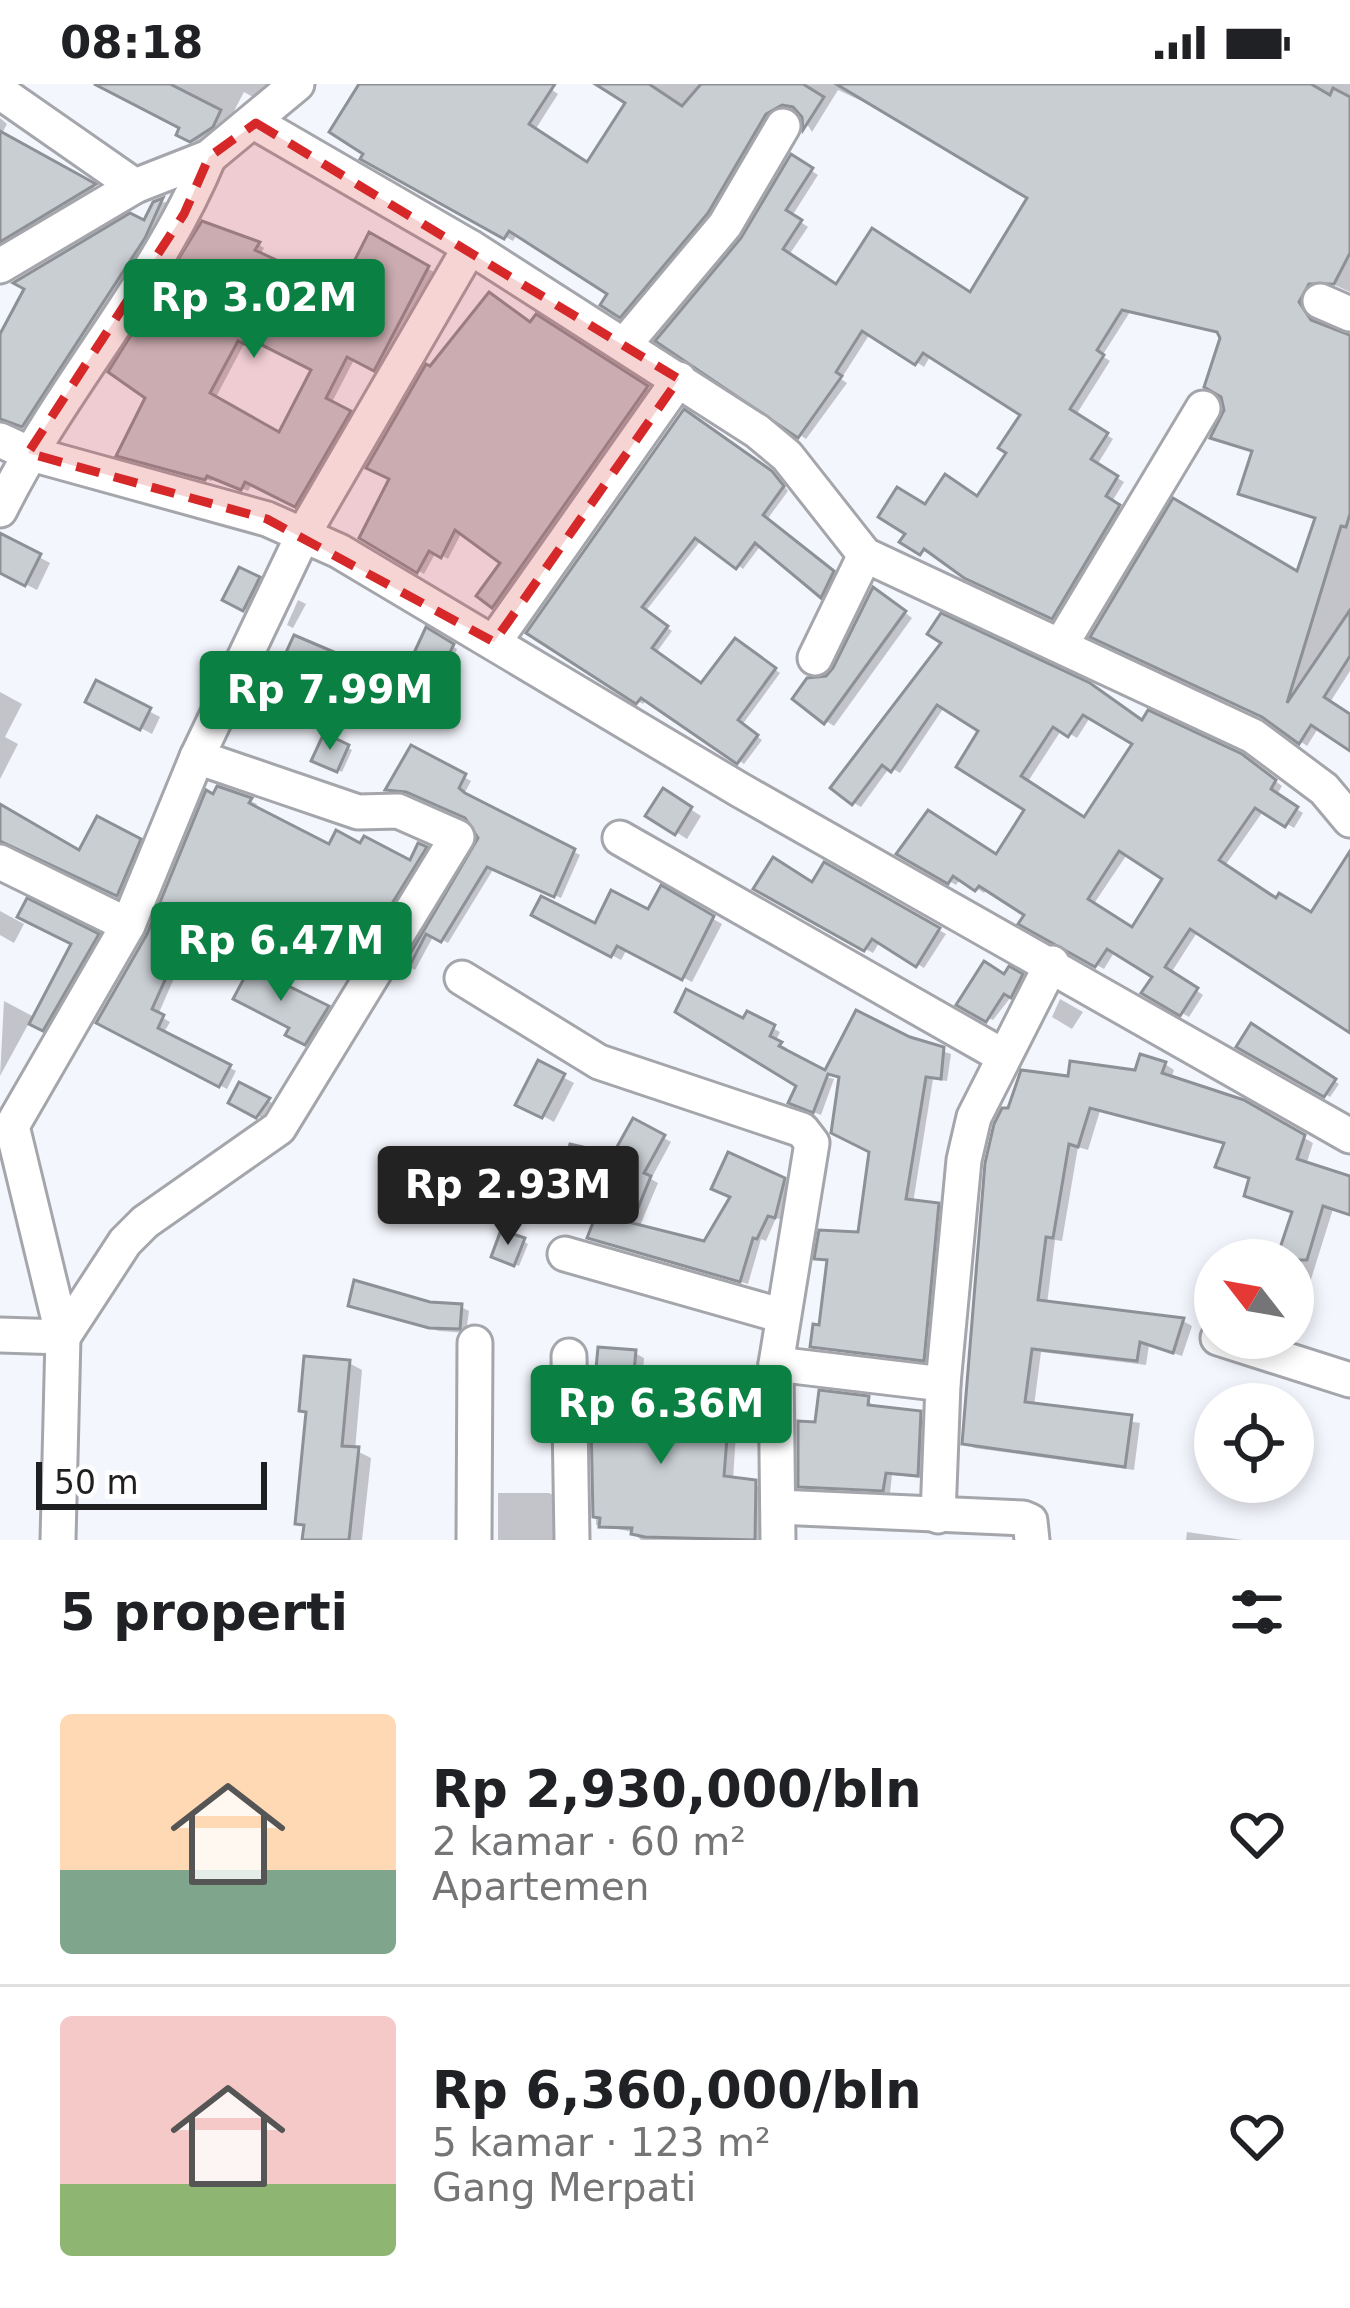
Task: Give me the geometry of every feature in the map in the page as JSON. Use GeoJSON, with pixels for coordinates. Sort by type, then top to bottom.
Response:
{"type":"FeatureCollection","features":[{"type":"Feature","properties":{"kind":"street"},"geometry":{"type":"LineString","coordinates":[[0,266],[135,186],[209,158],[297,84]]}},
{"type":"Feature","properties":{"kind":"street"},"geometry":{"type":"LineString","coordinates":[[0,92],[135,186]]}},
{"type":"Feature","properties":{"kind":"street"},"geometry":{"type":"LineString","coordinates":[[256,123],[625,344],[787,456],[865,555],[1253,736],[1324,789],[1350,820]]}},
{"type":"Feature","properties":{"kind":"street"},"geometry":{"type":"LineString","coordinates":[[625,344],[725,225],[783,126]]}},
{"type":"Feature","properties":{"kind":"street"},"geometry":{"type":"LineString","coordinates":[[0,510],[14,447],[184,214],[209,158]]}},
{"type":"Feature","properties":{"kind":"street"},"geometry":{"type":"LineString","coordinates":[[58,1540],[63,1337],[6,1123],[128,925],[197,757],[304,532],[470,247]]}},
{"type":"Feature","properties":{"kind":"street"},"geometry":{"type":"LineString","coordinates":[[494,642],[679,380]]}},
{"type":"Feature","properties":{"kind":"street"},"geometry":{"type":"LineString","coordinates":[[1062,643],[1204,408]]}},
{"type":"Feature","properties":{"kind":"street"},"geometry":{"type":"LineString","coordinates":[[14,447],[304,532],[740,790],[1350,1136]]}},
{"type":"Feature","properties":{"kind":"street"},"geometry":{"type":"LineString","coordinates":[[814,658],[865,555]]}},
{"type":"Feature","properties":{"kind":"street"},"geometry":{"type":"LineString","coordinates":[[63,1337],[125,1242],[145,1222],[279,1128],[457,837],[398,811],[358,812],[197,757]]}},
{"type":"Feature","properties":{"kind":"street"},"geometry":{"type":"LineString","coordinates":[[620,838],[1004,1056]]}},
{"type":"Feature","properties":{"kind":"street"},"geometry":{"type":"LineString","coordinates":[[0,862],[128,925]]}},
{"type":"Feature","properties":{"kind":"street"},"geometry":{"type":"LineString","coordinates":[[938,1516],[943,1384],[964,1160],[974,1117],[1052,963]]}},
{"type":"Feature","properties":{"kind":"street"},"geometry":{"type":"LineString","coordinates":[[462,978],[599,1062],[802,1130],[812,1143],[813,1160],[776,1364],[778,1523],[938,1516],[1031,1531]]}},
{"type":"Feature","properties":{"kind":"street"},"geometry":{"type":"LineString","coordinates":[[565,1254],[783,1316]]}},
{"type":"Feature","properties":{"kind":"street"},"geometry":{"type":"LineString","coordinates":[[0,1336],[63,1337]]}},
{"type":"Feature","properties":{"kind":"street"},"geometry":{"type":"LineString","coordinates":[[474,1540],[475,1343]]}},
{"type":"Feature","properties":{"kind":"street"},"geometry":{"type":"LineString","coordinates":[[569,1356],[572,1540]]}},
{"type":"Feature","properties":{"kind":"street"},"geometry":{"type":"LineString","coordinates":[[1284,1359],[1350,1380]]}},
{"type":"Feature","properties":{"kind":"street"},"geometry":{"type":"LineString","coordinates":[[776,1364],[943,1384]]}},
{"type":"Feature","properties":{"kind":"highlighted area"},"geometry":{"type":"Polygon","coordinates":[[[256,123],[679,379],[494,642],[267,519],[28,453],[184,214],[209,157],[256,123]]]}},
{"type":"Feature","properties":{"kind":"building"},"geometry":{"type":"Polygon","coordinates":[[[94,84],[170,84],[221,110],[213,127],[190,142],[176,135],[179,128],[94,84]]]}},
{"type":"Feature","properties":{"kind":"building"},"geometry":{"type":"Polygon","coordinates":[[[359,84],[555,84],[529,124],[587,162],[625,103],[595,84],[649,84],[682,106],[701,84],[803,84],[824,97],[803,130],[802,117],[793,107],[782,105],[766,114],[708,213],[620,318],[600,305],[607,294],[509,231],[504,239],[360,159],[363,154],[329,132],[359,84]]]}},
{"type":"Feature","properties":{"kind":"building"},"geometry":{"type":"Polygon","coordinates":[[[836,84],[1311,84],[1330,95],[1333,88],[1350,97],[1350,253],[1334,284],[1309,284],[1299,302],[1311,320],[1350,335],[1350,514],[1346,527],[1341,526],[1287,703],[1350,610],[1350,656],[1324,697],[1350,714],[1350,751],[1311,725],[1299,744],[1262,717],[1090,637],[1173,498],[1297,571],[1315,518],[1238,494],[1252,451],[1210,438],[1224,410],[1221,397],[1204,387],[1220,338],[1217,332],[1122,310],[1097,350],[1104,355],[1070,409],[1108,433],[1091,459],[1118,476],[1106,496],[1120,505],[1052,619],[964,578],[924,549],[920,555],[899,542],[905,534],[878,517],[897,487],[925,504],[945,474],[977,496],[1006,453],[998,448],[1020,415],[923,353],[915,365],[862,331],[836,372],[842,376],[798,438],[655,341],[741,238],[791,154],[813,168],[786,210],[802,220],[783,249],[836,284],[872,228],[970,292],[1027,198],[836,84]]]}},
{"type":"Feature","properties":{"kind":"building"},"geometry":{"type":"Polygon","coordinates":[[[0,131],[96,184],[0,242],[0,131]]]}},
{"type":"Feature","properties":{"kind":"building"},"geometry":{"type":"Polygon","coordinates":[[[163,198],[145,238],[22,427],[0,419],[0,334],[24,289],[13,283],[130,213],[144,220],[153,202],[163,198]]]}},
{"type":"Feature","properties":{"kind":"building"},"geometry":{"type":"Polygon","coordinates":[[[202,221],[260,242],[255,250],[291,267],[283,281],[331,307],[369,232],[429,266],[374,371],[347,357],[326,398],[351,411],[295,507],[245,482],[241,490],[207,476],[205,480],[116,456],[145,398],[108,372],[202,221]],[[238,341],[210,393],[279,432],[311,370],[254,341],[251,347],[238,341]]]}},
{"type":"Feature","properties":{"kind":"building"},"geometry":{"type":"Polygon","coordinates":[[[489,292],[530,322],[536,314],[648,386],[492,608],[476,596],[500,563],[455,530],[441,558],[429,551],[417,573],[359,538],[389,479],[366,468],[426,364],[430,366],[489,292]]]}},
{"type":"Feature","properties":{"kind":"building"},"geometry":{"type":"Polygon","coordinates":[[[684,409],[772,471],[784,486],[763,515],[834,571],[821,598],[755,543],[736,569],[695,538],[642,607],[668,626],[652,648],[701,683],[735,638],[776,668],[738,720],[758,735],[737,764],[641,698],[636,704],[526,633],[684,409]]]}},
{"type":"Feature","properties":{"kind":"building"},"geometry":{"type":"Polygon","coordinates":[[[0,533],[41,554],[25,586],[0,573],[0,533]]]}},
{"type":"Feature","properties":{"kind":"building"},"geometry":{"type":"Polygon","coordinates":[[[239,567],[260,577],[243,611],[222,600],[239,567]]]}},
{"type":"Feature","properties":{"kind":"building"},"geometry":{"type":"Polygon","coordinates":[[[873,587],[906,611],[824,724],[792,699],[807,678],[826,676],[833,668],[873,587]]]}},
{"type":"Feature","properties":{"kind":"building"},"geometry":{"type":"Polygon","coordinates":[[[941,613],[1090,683],[1142,720],[1148,710],[1242,754],[1276,780],[1271,789],[1298,807],[1285,827],[1255,808],[1219,860],[1276,898],[1279,893],[1311,912],[1350,851],[1350,1033],[1190,929],[1165,967],[1198,988],[1180,1016],[1141,993],[1152,977],[1107,949],[1095,967],[1018,924],[1024,915],[979,886],[975,891],[953,876],[948,884],[896,854],[928,810],[996,854],[1024,810],[956,767],[978,731],[937,705],[891,772],[882,765],[852,805],[830,788],[941,643],[927,634],[941,613]],[[1083,715],[1068,737],[1053,727],[1021,776],[1084,817],[1132,744],[1083,715]],[[1119,851],[1088,899],[1132,927],[1162,879],[1119,851]]]}},
{"type":"Feature","properties":{"kind":"building"},"geometry":{"type":"Polygon","coordinates":[[[426,627],[454,644],[436,681],[407,668],[426,627]]]}},
{"type":"Feature","properties":{"kind":"building"},"geometry":{"type":"Polygon","coordinates":[[[294,635],[360,663],[342,702],[278,670],[294,635]]]}},
{"type":"Feature","properties":{"kind":"building"},"geometry":{"type":"Polygon","coordinates":[[[96,680],[151,708],[140,730],[85,702],[96,680]]]}},
{"type":"Feature","properties":{"kind":"building"},"geometry":{"type":"Polygon","coordinates":[[[324,733],[349,745],[337,772],[311,761],[324,733]]]}},
{"type":"Feature","properties":{"kind":"building"},"geometry":{"type":"Polygon","coordinates":[[[411,745],[466,774],[459,788],[465,793],[575,849],[554,897],[487,867],[441,942],[426,934],[408,969],[403,966],[478,838],[465,818],[406,792],[385,790],[411,745]]]}},
{"type":"Feature","properties":{"kind":"building"},"geometry":{"type":"Polygon","coordinates":[[[217,786],[252,798],[249,803],[329,844],[336,830],[360,843],[364,836],[410,860],[418,843],[427,847],[365,947],[315,921],[307,937],[291,929],[271,968],[192,920],[152,1009],[164,1015],[158,1028],[231,1065],[219,1087],[96,1023],[147,934],[206,790],[213,794],[217,786]]]}},
{"type":"Feature","properties":{"kind":"building"},"geometry":{"type":"Polygon","coordinates":[[[663,788],[692,807],[675,835],[645,816],[663,788]]]}},
{"type":"Feature","properties":{"kind":"building"},"geometry":{"type":"Polygon","coordinates":[[[0,804],[79,850],[97,816],[141,839],[117,896],[0,841],[0,804]]]}},
{"type":"Feature","properties":{"kind":"building"},"geometry":{"type":"Polygon","coordinates":[[[773,857],[812,882],[824,862],[940,928],[916,967],[872,939],[864,951],[753,889],[773,857]]]}},
{"type":"Feature","properties":{"kind":"building"},"geometry":{"type":"Polygon","coordinates":[[[661,885],[714,916],[682,980],[617,946],[611,957],[531,915],[541,896],[595,923],[611,890],[648,909],[661,885]]]}},
{"type":"Feature","properties":{"kind":"building"},"geometry":{"type":"Polygon","coordinates":[[[27,898],[99,934],[43,1031],[29,1024],[71,944],[17,917],[27,898]]]}},
{"type":"Feature","properties":{"kind":"building"},"geometry":{"type":"Polygon","coordinates":[[[984,961],[1004,974],[1009,966],[1023,974],[1011,998],[1004,994],[986,1022],[956,1005],[984,961]]]}},
{"type":"Feature","properties":{"kind":"building"},"geometry":{"type":"Polygon","coordinates":[[[250,967],[329,1006],[305,1045],[285,1035],[289,1028],[233,999],[250,967]]]}},
{"type":"Feature","properties":{"kind":"building"},"geometry":{"type":"Polygon","coordinates":[[[686,989],[743,1018],[747,1011],[775,1025],[770,1036],[782,1042],[779,1046],[825,1070],[856,1010],[910,1037],[944,1047],[941,1079],[926,1077],[906,1199],[939,1203],[924,1361],[810,1347],[813,1324],[819,1325],[827,1260],[814,1259],[819,1230],[858,1232],[869,1152],[831,1133],[839,1077],[828,1074],[813,1113],[788,1103],[796,1086],[675,1012],[686,989]]]}},
{"type":"Feature","properties":{"kind":"building"},"geometry":{"type":"Polygon","coordinates":[[[1251,1023],[1336,1079],[1324,1097],[1236,1047],[1251,1023]]]}},
{"type":"Feature","properties":{"kind":"building"},"geometry":{"type":"Polygon","coordinates":[[[1140,1054],[1166,1062],[1162,1073],[1244,1100],[1305,1135],[1297,1159],[1350,1176],[1350,1215],[1323,1206],[1313,1239],[1283,1239],[1292,1212],[1244,1196],[1249,1178],[1215,1167],[1224,1143],[1090,1108],[1078,1147],[1069,1144],[1053,1238],[1046,1237],[1038,1300],[1184,1318],[1173,1353],[1140,1342],[1137,1361],[1032,1349],[1025,1402],[1132,1415],[1125,1467],[962,1444],[985,1163],[994,1124],[1002,1108],[1008,1108],[1021,1070],[1068,1076],[1070,1061],[1135,1070],[1140,1054]]]}},
{"type":"Feature","properties":{"kind":"building"},"geometry":{"type":"Polygon","coordinates":[[[538,1060],[565,1074],[542,1118],[515,1105],[538,1060]]]}},
{"type":"Feature","properties":{"kind":"building"},"geometry":{"type":"Polygon","coordinates":[[[239,1082],[270,1098],[256,1118],[228,1103],[239,1082]]]}},
{"type":"Feature","properties":{"kind":"building"},"geometry":{"type":"Polygon","coordinates":[[[633,1118],[665,1135],[644,1173],[651,1176],[632,1223],[704,1241],[730,1197],[711,1189],[728,1152],[785,1178],[775,1218],[768,1216],[757,1239],[753,1238],[740,1282],[587,1238],[604,1194],[559,1183],[570,1144],[613,1154],[633,1118]]]}},
{"type":"Feature","properties":{"kind":"building"},"geometry":{"type":"Polygon","coordinates":[[[501,1230],[525,1238],[514,1266],[491,1257],[501,1230]]]}},
{"type":"Feature","properties":{"kind":"building"},"geometry":{"type":"Polygon","coordinates":[[[354,1280],[430,1302],[462,1304],[460,1329],[429,1328],[348,1306],[354,1280]]]}},
{"type":"Feature","properties":{"kind":"building"},"geometry":{"type":"Polygon","coordinates":[[[598,1347],[636,1350],[630,1417],[728,1425],[724,1476],[756,1480],[755,1540],[645,1537],[631,1534],[632,1528],[599,1527],[600,1518],[593,1517],[591,1422],[598,1347]]]}},
{"type":"Feature","properties":{"kind":"building"},"geometry":{"type":"Polygon","coordinates":[[[304,1356],[350,1360],[342,1446],[359,1447],[349,1540],[302,1540],[304,1525],[295,1524],[306,1412],[299,1411],[304,1356]]]}},
{"type":"Feature","properties":{"kind":"building"},"geometry":{"type":"Polygon","coordinates":[[[819,1390],[869,1396],[868,1405],[921,1411],[918,1476],[886,1473],[883,1491],[798,1487],[798,1421],[815,1422],[819,1390]]]}}]}
